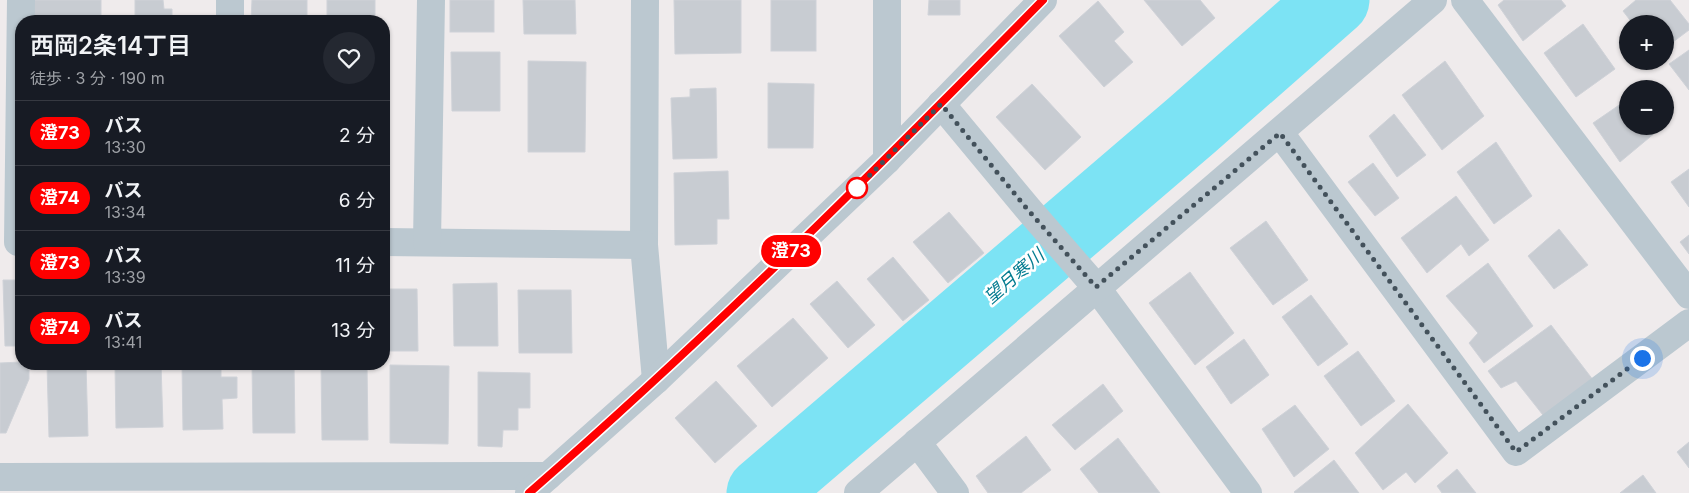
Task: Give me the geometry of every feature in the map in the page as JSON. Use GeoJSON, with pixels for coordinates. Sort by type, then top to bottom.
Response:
{"type":"FeatureCollection","features":[{"type":"Feature","properties":{"kind":"street"},"geometry":{"type":"LineString","coordinates":[[21,0],[21,15]]}},
{"type":"Feature","properties":{"kind":"street"},"geometry":{"type":"LineString","coordinates":[[230,0],[230,15]]}},
{"type":"Feature","properties":{"kind":"street"},"geometry":{"type":"LineString","coordinates":[[427,242],[430,0]]}},
{"type":"Feature","properties":{"kind":"street"},"geometry":{"type":"LineString","coordinates":[[645,0],[644,245],[656,380]]}},
{"type":"Feature","properties":{"kind":"street"},"geometry":{"type":"LineString","coordinates":[[887,0],[887,160]]}},
{"type":"Feature","properties":{"kind":"street"},"geometry":{"type":"LineString","coordinates":[[0,477],[539,485],[656,380],[887,160],[1043,0]]}},
{"type":"Feature","properties":{"kind":"street"},"geometry":{"type":"LineString","coordinates":[[858,493],[1433,0]]}},
{"type":"Feature","properties":{"kind":"street"},"geometry":{"type":"LineString","coordinates":[[1465,0],[1689,295]]}},
{"type":"Feature","properties":{"kind":"street"},"geometry":{"type":"LineString","coordinates":[[941,104],[1028,210],[1096,287],[1248,493]]}},
{"type":"Feature","properties":{"kind":"street"},"geometry":{"type":"LineString","coordinates":[[1280,133],[1516,452],[1689,323]]}},
{"type":"Feature","properties":{"kind":"street"},"geometry":{"type":"LineString","coordinates":[[13,242],[15,182]]}},
{"type":"Feature","properties":{"kind":"street"},"geometry":{"type":"LineString","coordinates":[[390,242],[644,245]]}},
{"type":"Feature","properties":{"kind":"street"},"geometry":{"type":"LineString","coordinates":[[917,442],[955,493]]}},
{"type":"Feature","properties":{"kind":"building"},"geometry":{"type":"Polygon","coordinates":[[[32,0],[101,0],[101,15],[32,15],[32,0]]]}},
{"type":"Feature","properties":{"kind":"building"},"geometry":{"type":"Polygon","coordinates":[[[135,0],[163,0],[164,9],[172,9],[172,15],[135,15],[135,0]]]}},
{"type":"Feature","properties":{"kind":"building"},"geometry":{"type":"Polygon","coordinates":[[[252,0],[307,0],[307,15],[251,15],[252,0]]]}},
{"type":"Feature","properties":{"kind":"building"},"geometry":{"type":"Polygon","coordinates":[[[327,0],[375,0],[375,15],[327,15],[327,0]]]}},
{"type":"Feature","properties":{"kind":"building"},"geometry":{"type":"Polygon","coordinates":[[[450,0],[494,0],[494,32],[450,32],[450,0]]]}},
{"type":"Feature","properties":{"kind":"building"},"geometry":{"type":"Polygon","coordinates":[[[523,0],[575,0],[576,34],[524,34],[523,0]]]}},
{"type":"Feature","properties":{"kind":"building"},"geometry":{"type":"Polygon","coordinates":[[[674,0],[741,0],[741,53],[675,54],[674,0]]]}},
{"type":"Feature","properties":{"kind":"building"},"geometry":{"type":"Polygon","coordinates":[[[771,0],[816,0],[816,51],[771,51],[771,0]]]}},
{"type":"Feature","properties":{"kind":"building"},"geometry":{"type":"Polygon","coordinates":[[[929,0],[960,0],[960,15],[928,15],[929,0]]]}},
{"type":"Feature","properties":{"kind":"building"},"geometry":{"type":"Polygon","coordinates":[[[1144,0],[1200,0],[1215,18],[1182,46],[1144,0]]]}},
{"type":"Feature","properties":{"kind":"building"},"geometry":{"type":"Polygon","coordinates":[[[1504,0],[1561,0],[1566,6],[1523,41],[1498,5],[1504,0]]]}},
{"type":"Feature","properties":{"kind":"building"},"geometry":{"type":"Polygon","coordinates":[[[1636,0],[1670,0],[1689,24],[1689,30],[1674,41],[1674,15],[1626,15],[1623,11],[1636,0]]]}},
{"type":"Feature","properties":{"kind":"building"},"geometry":{"type":"Polygon","coordinates":[[[1098,1],[1124,32],[1114,41],[1133,62],[1104,87],[1059,36],[1098,1]]]}},
{"type":"Feature","properties":{"kind":"building"},"geometry":{"type":"Polygon","coordinates":[[[1583,24],[1615,69],[1576,97],[1544,53],[1583,24]]]}},
{"type":"Feature","properties":{"kind":"building"},"geometry":{"type":"Polygon","coordinates":[[[1689,50],[1689,90],[1674,70],[1674,60],[1689,50]]]}},
{"type":"Feature","properties":{"kind":"building"},"geometry":{"type":"Polygon","coordinates":[[[451,52],[500,52],[500,111],[452,111],[451,52]]]}},
{"type":"Feature","properties":{"kind":"building"},"geometry":{"type":"Polygon","coordinates":[[[528,61],[586,62],[585,152],[528,152],[528,61]]]}},
{"type":"Feature","properties":{"kind":"building"},"geometry":{"type":"Polygon","coordinates":[[[1445,61],[1484,116],[1442,150],[1402,95],[1445,61]]]}},
{"type":"Feature","properties":{"kind":"building"},"geometry":{"type":"Polygon","coordinates":[[[768,83],[814,84],[813,148],[768,148],[768,83]]]}},
{"type":"Feature","properties":{"kind":"building"},"geometry":{"type":"Polygon","coordinates":[[[1032,84],[1081,137],[1045,170],[996,117],[1032,84]]]}},
{"type":"Feature","properties":{"kind":"building"},"geometry":{"type":"Polygon","coordinates":[[[716,88],[717,158],[673,159],[671,98],[690,97],[690,89],[716,88]]]}},
{"type":"Feature","properties":{"kind":"building"},"geometry":{"type":"Polygon","coordinates":[[[1619,105],[1619,135],[1652,135],[1620,162],[1593,123],[1619,105]]]}},
{"type":"Feature","properties":{"kind":"building"},"geometry":{"type":"Polygon","coordinates":[[[1394,114],[1426,155],[1397,177],[1369,136],[1394,114]]]}},
{"type":"Feature","properties":{"kind":"building"},"geometry":{"type":"Polygon","coordinates":[[[1496,142],[1532,196],[1494,224],[1457,172],[1496,142]]]}},
{"type":"Feature","properties":{"kind":"building"},"geometry":{"type":"Polygon","coordinates":[[[1373,163],[1399,198],[1375,216],[1348,182],[1373,163]]]}},
{"type":"Feature","properties":{"kind":"building"},"geometry":{"type":"Polygon","coordinates":[[[1689,169],[1689,207],[1671,182],[1689,169]]]}},
{"type":"Feature","properties":{"kind":"building"},"geometry":{"type":"Polygon","coordinates":[[[728,171],[729,219],[717,219],[717,244],[675,245],[674,173],[728,171]]]}},
{"type":"Feature","properties":{"kind":"building"},"geometry":{"type":"Polygon","coordinates":[[[1456,196],[1489,240],[1469,256],[1461,244],[1427,273],[1401,238],[1456,196]]]}},
{"type":"Feature","properties":{"kind":"building"},"geometry":{"type":"Polygon","coordinates":[[[949,212],[984,253],[948,283],[913,242],[949,212]]]}},
{"type":"Feature","properties":{"kind":"building"},"geometry":{"type":"Polygon","coordinates":[[[1266,221],[1308,280],[1273,305],[1230,248],[1266,221]]]}},
{"type":"Feature","properties":{"kind":"building"},"geometry":{"type":"Polygon","coordinates":[[[1559,229],[1588,265],[1554,289],[1528,256],[1559,229]]]}},
{"type":"Feature","properties":{"kind":"building"},"geometry":{"type":"Polygon","coordinates":[[[1689,235],[1689,254],[1680,242],[1689,235]]]}},
{"type":"Feature","properties":{"kind":"building"},"geometry":{"type":"Polygon","coordinates":[[[893,257],[929,300],[903,321],[867,279],[893,257]]]}},
{"type":"Feature","properties":{"kind":"building"},"geometry":{"type":"Polygon","coordinates":[[[1488,263],[1533,326],[1484,363],[1469,343],[1478,333],[1446,296],[1488,263]]]}},
{"type":"Feature","properties":{"kind":"building"},"geometry":{"type":"Polygon","coordinates":[[[1190,272],[1234,333],[1195,365],[1149,303],[1190,272]]]}},
{"type":"Feature","properties":{"kind":"building"},"geometry":{"type":"Polygon","coordinates":[[[3,280],[15,280],[15,346],[5,346],[3,280]]]}},
{"type":"Feature","properties":{"kind":"building"},"geometry":{"type":"Polygon","coordinates":[[[837,281],[875,325],[848,348],[810,304],[837,281]]]}},
{"type":"Feature","properties":{"kind":"building"},"geometry":{"type":"Polygon","coordinates":[[[497,283],[498,346],[454,346],[453,284],[497,283]]]}},
{"type":"Feature","properties":{"kind":"building"},"geometry":{"type":"Polygon","coordinates":[[[390,289],[417,289],[418,351],[390,351],[390,289]]]}},
{"type":"Feature","properties":{"kind":"building"},"geometry":{"type":"Polygon","coordinates":[[[518,290],[571,290],[572,353],[519,353],[518,290]]]}},
{"type":"Feature","properties":{"kind":"building"},"geometry":{"type":"Polygon","coordinates":[[[1311,295],[1348,344],[1318,366],[1282,317],[1311,295]]]}},
{"type":"Feature","properties":{"kind":"building"},"geometry":{"type":"Polygon","coordinates":[[[793,318],[828,358],[772,407],[737,366],[793,318]]]}},
{"type":"Feature","properties":{"kind":"building"},"geometry":{"type":"Polygon","coordinates":[[[1551,325],[1600,389],[1550,424],[1516,381],[1501,388],[1488,371],[1551,325]]]}},
{"type":"Feature","properties":{"kind":"building"},"geometry":{"type":"Polygon","coordinates":[[[1244,339],[1269,375],[1231,404],[1206,367],[1244,339]]]}},
{"type":"Feature","properties":{"kind":"building"},"geometry":{"type":"Polygon","coordinates":[[[1358,351],[1395,401],[1361,426],[1324,376],[1358,351]]]}},
{"type":"Feature","properties":{"kind":"building"},"geometry":{"type":"Polygon","coordinates":[[[15,362],[15,370],[29,370],[29,379],[6,433],[0,433],[0,363],[15,362]]]}},
{"type":"Feature","properties":{"kind":"building"},"geometry":{"type":"Polygon","coordinates":[[[390,365],[449,366],[448,444],[390,443],[390,365]]]}},
{"type":"Feature","properties":{"kind":"building"},"geometry":{"type":"Polygon","coordinates":[[[47,370],[86,370],[88,436],[49,437],[47,370]]]}},
{"type":"Feature","properties":{"kind":"building"},"geometry":{"type":"Polygon","coordinates":[[[115,370],[161,370],[163,427],[116,428],[115,370]]]}},
{"type":"Feature","properties":{"kind":"building"},"geometry":{"type":"Polygon","coordinates":[[[182,370],[221,370],[221,377],[237,377],[237,398],[222,399],[223,429],[183,430],[182,370]]]}},
{"type":"Feature","properties":{"kind":"building"},"geometry":{"type":"Polygon","coordinates":[[[252,370],[294,370],[295,433],[253,433],[252,370]]]}},
{"type":"Feature","properties":{"kind":"building"},"geometry":{"type":"Polygon","coordinates":[[[321,370],[367,370],[368,440],[322,440],[321,370]]]}},
{"type":"Feature","properties":{"kind":"building"},"geometry":{"type":"Polygon","coordinates":[[[478,372],[530,373],[530,408],[518,408],[518,430],[503,430],[502,447],[478,446],[478,372]]]}},
{"type":"Feature","properties":{"kind":"building"},"geometry":{"type":"Polygon","coordinates":[[[716,381],[757,426],[715,463],[675,418],[716,381]]]}},
{"type":"Feature","properties":{"kind":"building"},"geometry":{"type":"Polygon","coordinates":[[[1103,384],[1123,411],[1075,450],[1052,425],[1103,384]]]}},
{"type":"Feature","properties":{"kind":"building"},"geometry":{"type":"Polygon","coordinates":[[[1408,404],[1448,453],[1415,483],[1406,472],[1383,490],[1355,453],[1408,404]]]}},
{"type":"Feature","properties":{"kind":"building"},"geometry":{"type":"Polygon","coordinates":[[[1295,405],[1329,449],[1294,477],[1262,429],[1295,405]]]}},
{"type":"Feature","properties":{"kind":"building"},"geometry":{"type":"Polygon","coordinates":[[[1026,436],[1051,470],[1021,493],[988,493],[976,476],[1026,436]]]}},
{"type":"Feature","properties":{"kind":"building"},"geometry":{"type":"Polygon","coordinates":[[[1118,438],[1160,493],[1099,493],[1080,469],[1118,438]]]}},
{"type":"Feature","properties":{"kind":"building"},"geometry":{"type":"Polygon","coordinates":[[[1689,442],[1689,468],[1677,452],[1689,442]]]}},
{"type":"Feature","properties":{"kind":"building"},"geometry":{"type":"Polygon","coordinates":[[[1334,460],[1359,493],[1294,492],[1334,460]]]}},
{"type":"Feature","properties":{"kind":"building"},"geometry":{"type":"Polygon","coordinates":[[[1457,469],[1476,493],[1442,493],[1437,486],[1457,469]]]}},
{"type":"Feature","properties":{"kind":"building"},"geometry":{"type":"Polygon","coordinates":[[[1643,475],[1656,493],[1620,493],[1643,475]]]}},
{"type":"Feature","properties":{"kind":"waterway","name":"望月寒川"},"geometry":{"type":"LineString","coordinates":[[762,493],[1192,125],[1334,0]]}},
{"type":"Feature","properties":{"kind":"bus line","name":"澄73"},"geometry":{"type":"LineString","coordinates":[[529,493],[656,380],[887,160],[1043,0]]}},
{"type":"Feature","properties":{"kind":"route"},"geometry":{"type":"LineString","coordinates":[[857,188],[941,104],[1028,210],[1096,287],[1280,133],[1516,452],[1642,358]]}}]}
